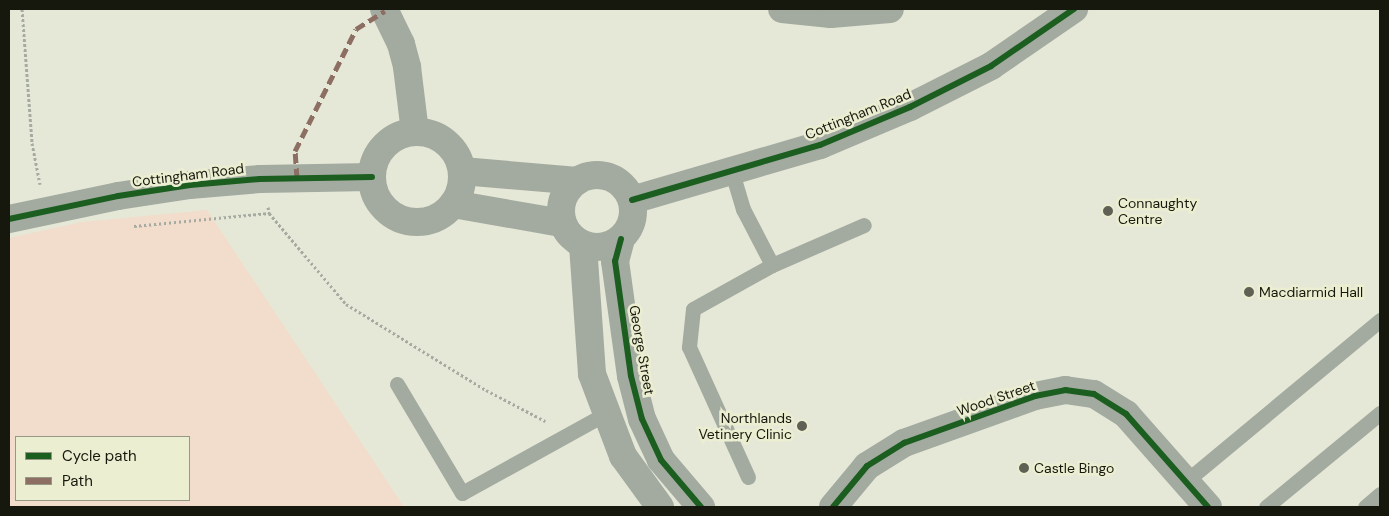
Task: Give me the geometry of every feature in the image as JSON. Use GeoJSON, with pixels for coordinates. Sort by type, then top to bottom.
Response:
{"type":"FeatureCollection","features":[{"type":"Feature","properties":{"kind":"street"},"geometry":{"type":"LineString","coordinates":[[384,9],[401,44],[407,67],[416,132]]}},
{"type":"Feature","properties":{"kind":"street"},"geometry":{"type":"LineString","coordinates":[[782,9],[831,14],[890,9]]}},
{"type":"Feature","properties":{"kind":"street","name":"Cottingham Road"},"geometry":{"type":"LineString","coordinates":[[632,200],[730,169],[820,145],[910,107],[991,66],[1074,9]]}},
{"type":"Feature","properties":{"kind":"street"},"geometry":{"type":"LineString","coordinates":[[416,132],[429,133],[446,143],[458,158],[462,171],[460,188],[453,204],[430,220],[403,220],[380,203],[372,177],[380,151],[396,138],[416,132]]}},
{"type":"Feature","properties":{"kind":"street"},"geometry":{"type":"LineString","coordinates":[[462,171],[578,180],[599,174],[610,177],[627,190],[632,200],[634,214],[630,228],[621,239],[603,247],[583,245],[567,232],[562,223],[562,199],[578,180]]}},
{"type":"Feature","properties":{"kind":"street","name":"Cottingham Road"},"geometry":{"type":"LineString","coordinates":[[9,219],[172,188],[260,179],[372,177]]}},
{"type":"Feature","properties":{"kind":"street"},"geometry":{"type":"LineString","coordinates":[[453,204],[562,223]]}},
{"type":"Feature","properties":{"kind":"street","name":"George Street"},"geometry":{"type":"LineString","coordinates":[[621,239],[615,262],[631,376],[642,419],[661,460],[701,507]]}},
{"type":"Feature","properties":{"kind":"street"},"geometry":{"type":"LineString","coordinates":[[583,245],[592,374],[623,456],[660,507]]}},
{"type":"Feature","properties":{"kind":"street","name":"Wood Street"},"geometry":{"type":"LineString","coordinates":[[832,507],[867,466],[904,443],[1035,396],[1065,390],[1094,394],[1126,414],[1208,507]]}},
{"type":"Feature","properties":{"kind":"lane"},"geometry":{"type":"LineString","coordinates":[[730,169],[743,209],[772,265]]}},
{"type":"Feature","properties":{"kind":"lane"},"geometry":{"type":"LineString","coordinates":[[748,477],[689,347],[693,309],[772,265],[864,225]]}},
{"type":"Feature","properties":{"kind":"lane"},"geometry":{"type":"LineString","coordinates":[[1185,482],[1380,320]]}},
{"type":"Feature","properties":{"kind":"lane"},"geometry":{"type":"LineString","coordinates":[[397,384],[462,493],[607,412]]}},
{"type":"Feature","properties":{"kind":"lane"},"geometry":{"type":"LineString","coordinates":[[1266,507],[1380,414]]}},
{"type":"Feature","properties":{"kind":"lane"},"geometry":{"type":"LineString","coordinates":[[1365,507],[1380,494]]}},
{"type":"Feature","properties":{"kind":"path"},"geometry":{"type":"LineString","coordinates":[[22,9],[32,143],[45,211]]}},
{"type":"Feature","properties":{"kind":"path"},"geometry":{"type":"LineString","coordinates":[[260,179],[269,213],[346,304],[486,390],[568,433]]}},
{"type":"Feature","properties":{"kind":"path"},"geometry":{"type":"LineString","coordinates":[[130,226],[269,213]]}},
{"type":"Feature","properties":{"kind":"shaded area"},"geometry":{"type":"Polygon","coordinates":[[[207,210],[404,507],[9,507],[9,238],[82,222],[207,210]]]}},
{"type":"Feature","properties":{"kind":"marked path"},"geometry":{"type":"LineString","coordinates":[[297,178],[295,151],[356,29],[385,11]]}},
{"type":"Feature","properties":{"kind":"cycle path"},"geometry":{"type":"LineString","coordinates":[[632,200],[820,145],[910,107],[991,66],[1074,9]]}},
{"type":"Feature","properties":{"kind":"cycle path"},"geometry":{"type":"LineString","coordinates":[[9,219],[118,196],[190,185],[260,179],[372,177]]}},
{"type":"Feature","properties":{"kind":"cycle path"},"geometry":{"type":"LineString","coordinates":[[621,239],[615,261],[631,376],[642,419],[661,460],[701,507]]}},
{"type":"Feature","properties":{"kind":"cycle path"},"geometry":{"type":"LineString","coordinates":[[833,507],[867,466],[904,443],[1035,396],[1065,390],[1094,394],[1126,414],[1208,507]]}},
{"type":"Feature","properties":{"kind":"place","name":"Connaughty Centre"},"geometry":{"type":"Point","coordinates":[1108,211]}},
{"type":"Feature","properties":{"kind":"place","name":"Macdiarmid Hall"},"geometry":{"type":"Point","coordinates":[1249,292]}},
{"type":"Feature","properties":{"kind":"place","name":"Northlands Vetinery Clinic"},"geometry":{"type":"Point","coordinates":[802,426]}},
{"type":"Feature","properties":{"kind":"place","name":"Castle Bingo"},"geometry":{"type":"Point","coordinates":[1024,468]}}]}
